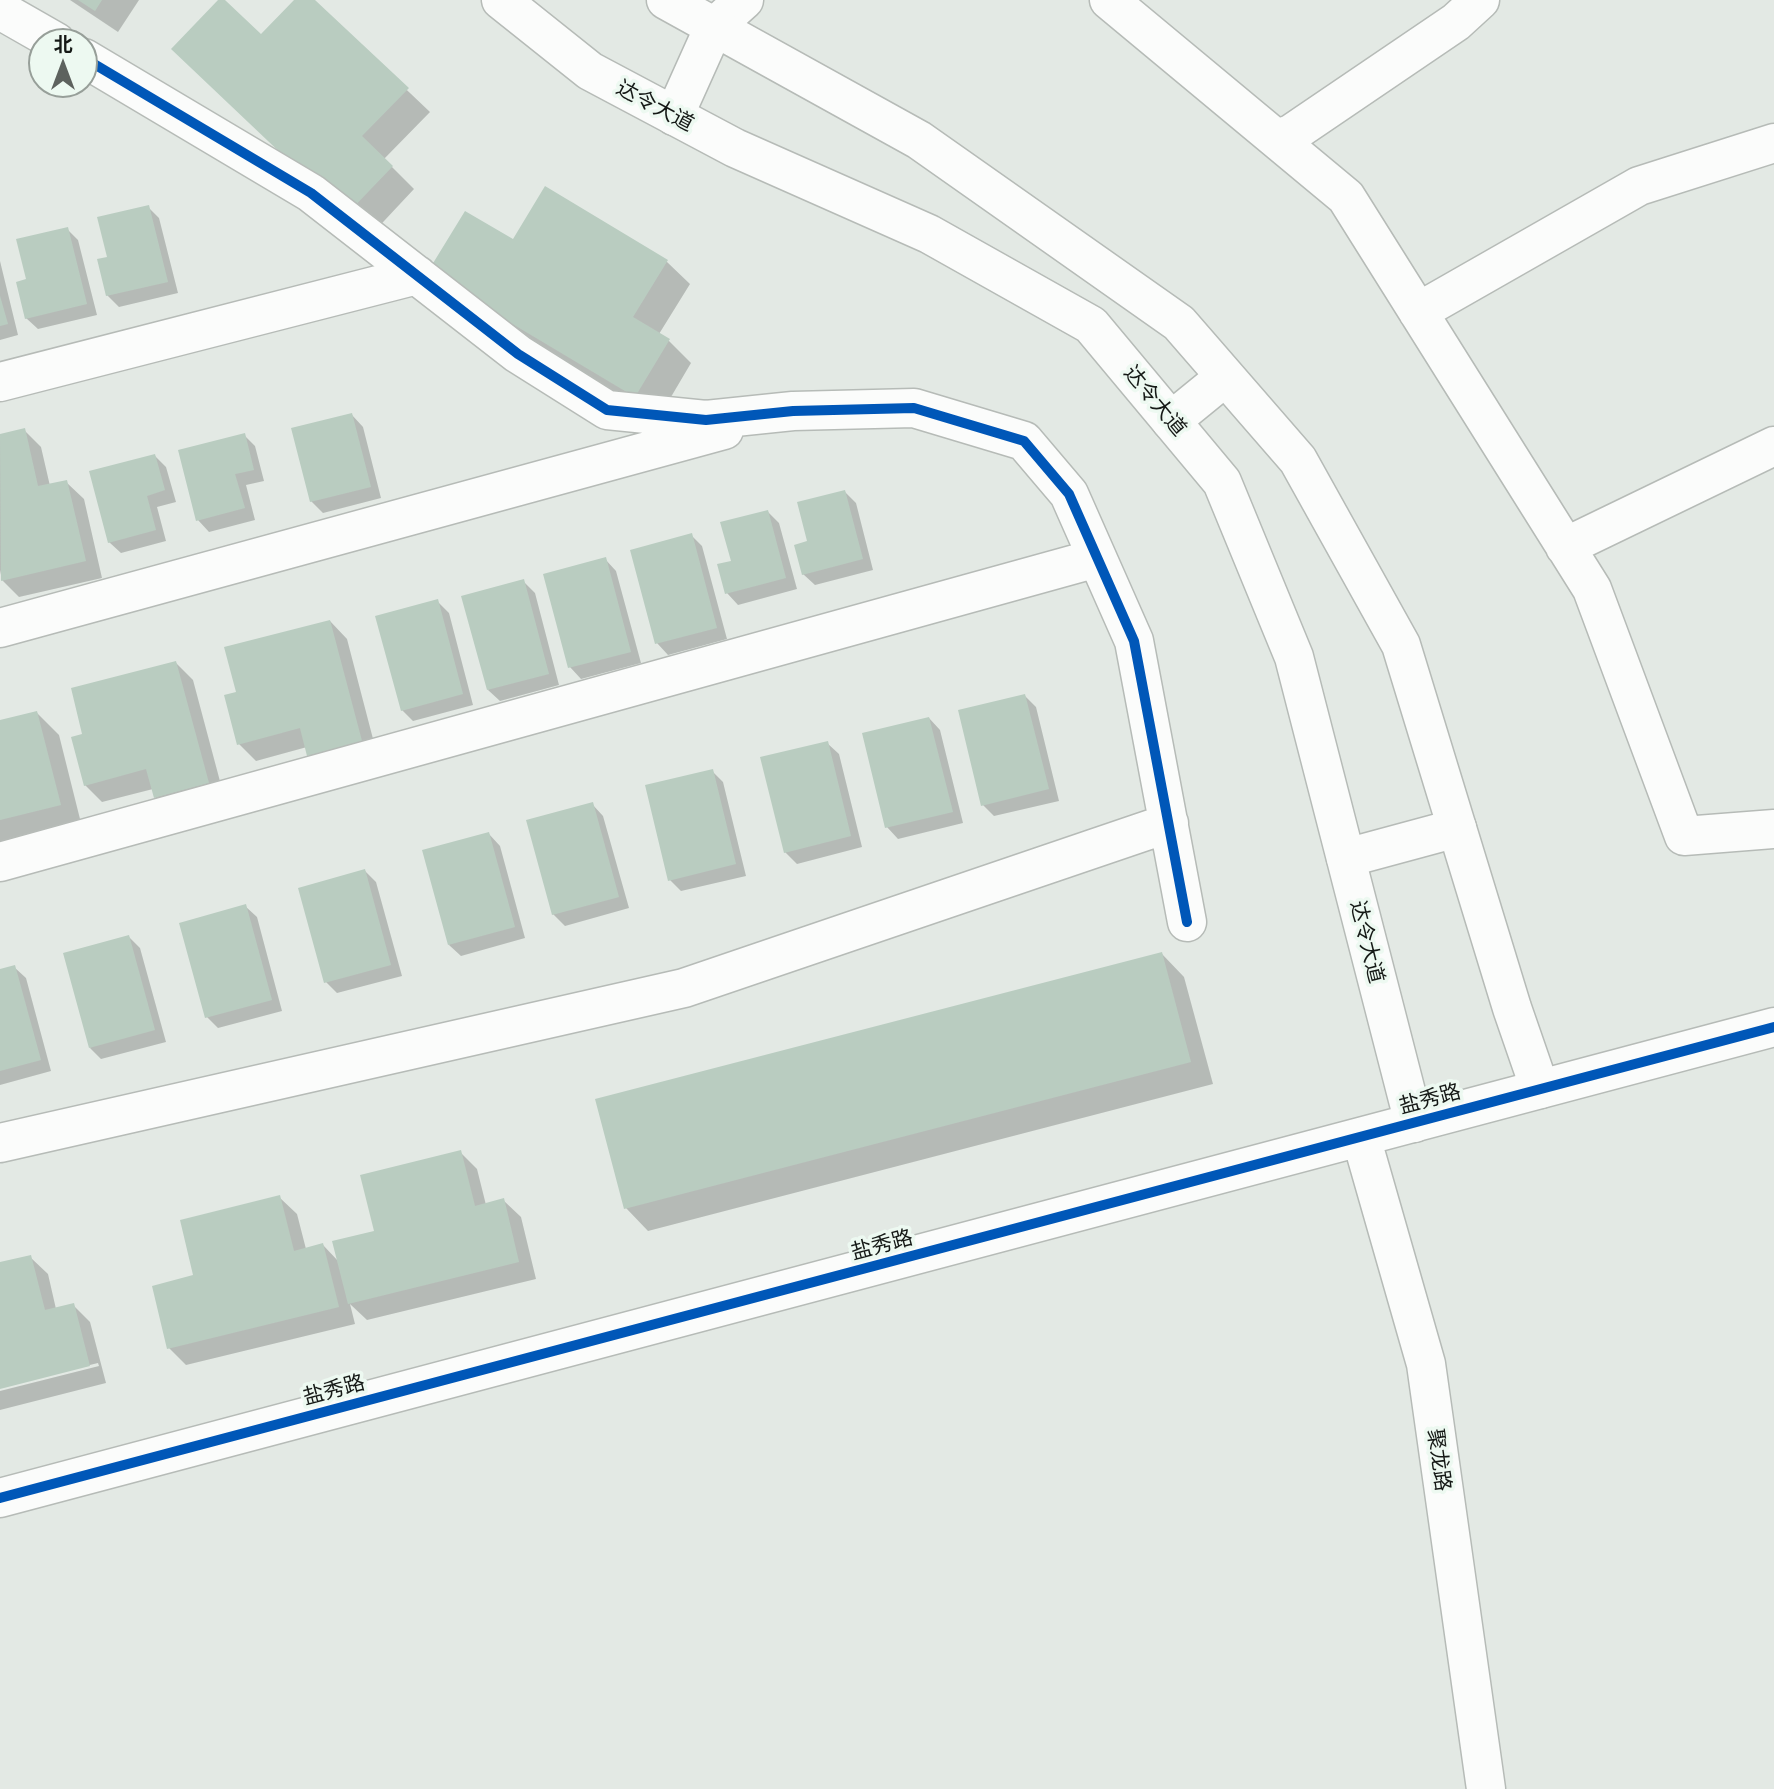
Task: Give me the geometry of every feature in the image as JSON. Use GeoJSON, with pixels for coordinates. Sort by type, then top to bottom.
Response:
{"type":"FeatureCollection","features":[{"type":"Feature","properties":{"kind":"street","name":"达令大道"},"geometry":{"type":"LineString","coordinates":[[501,0],[590,71],[735,148],[929,234],[1091,325],[1222,482],[1294,657],[1414,1124]]}},
{"type":"Feature","properties":{"kind":"street"},"geometry":{"type":"LineString","coordinates":[[666,0],[919,140],[1179,323],[1298,460],[1401,645],[1540,1089]]}},
{"type":"Feature","properties":{"kind":"street"},"geometry":{"type":"LineString","coordinates":[[674,116],[714,27],[744,0]]}},
{"type":"Feature","properties":{"kind":"street"},"geometry":{"type":"LineString","coordinates":[[1109,0],[1346,197],[1592,589],[1684,836],[1774,830]]}},
{"type":"Feature","properties":{"kind":"street"},"geometry":{"type":"LineString","coordinates":[[1277,139],[1291,134],[1456,22],[1480,0]]}},
{"type":"Feature","properties":{"kind":"street"},"geometry":{"type":"LineString","coordinates":[[0,10],[32,28]]}},
{"type":"Feature","properties":{"kind":"street"},"geometry":{"type":"LineString","coordinates":[[98,66],[312,192],[518,354],[607,410],[706,420],[793,411],[914,408],[1024,441],[1069,494],[1134,641],[1187,922]]}},
{"type":"Feature","properties":{"kind":"street"},"geometry":{"type":"LineString","coordinates":[[1418,312],[1639,186],[1774,143]]}},
{"type":"Feature","properties":{"kind":"street"},"geometry":{"type":"LineString","coordinates":[[0,382],[417,275]]}},
{"type":"Feature","properties":{"kind":"street"},"geometry":{"type":"LineString","coordinates":[[1171,421],[1225,377]]}},
{"type":"Feature","properties":{"kind":"street"},"geometry":{"type":"LineString","coordinates":[[0,628],[793,411]]}},
{"type":"Feature","properties":{"kind":"street"},"geometry":{"type":"LineString","coordinates":[[1565,547],[1774,446]]}},
{"type":"Feature","properties":{"kind":"street"},"geometry":{"type":"LineString","coordinates":[[0,862],[1097,558]]}},
{"type":"Feature","properties":{"kind":"street"},"geometry":{"type":"LineString","coordinates":[[0,1143],[684,988],[1169,823]]}},
{"type":"Feature","properties":{"kind":"street"},"geometry":{"type":"LineString","coordinates":[[1346,858],[1457,828]]}},
{"type":"Feature","properties":{"kind":"street","name":"盐秀路"},"geometry":{"type":"LineString","coordinates":[[0,1498],[1774,1027]]}},
{"type":"Feature","properties":{"kind":"street","name":"聚龙路"},"geometry":{"type":"LineString","coordinates":[[1361,1138],[1426,1364],[1486,1789]]}},
{"type":"Feature","properties":{"kind":"building"},"geometry":{"type":"Polygon","coordinates":[[[78,0],[102,0],[95,11],[78,0]]]}},
{"type":"Feature","properties":{"kind":"building"},"geometry":{"type":"Polygon","coordinates":[[[218,0],[225,0],[261,34],[294,0],[315,0],[409,88],[362,136],[393,166],[346,215],[171,49],[218,0]]]}},
{"type":"Feature","properties":{"kind":"building"},"geometry":{"type":"Polygon","coordinates":[[[545,186],[668,260],[633,317],[670,339],[635,397],[427,273],[465,211],[513,239],[545,186]]]}},
{"type":"Feature","properties":{"kind":"building"},"geometry":{"type":"Polygon","coordinates":[[[149,205],[168,282],[106,296],[97,259],[107,257],[97,217],[149,205]]]}},
{"type":"Feature","properties":{"kind":"building"},"geometry":{"type":"Polygon","coordinates":[[[68,227],[87,304],[25,319],[16,282],[26,279],[16,239],[68,227]]]}},
{"type":"Feature","properties":{"kind":"building"},"geometry":{"type":"Polygon","coordinates":[[[0,296],[8,324],[0,326],[0,296]]]}},
{"type":"Feature","properties":{"kind":"building"},"geometry":{"type":"Polygon","coordinates":[[[352,413],[371,487],[310,502],[291,428],[352,413]]]}},
{"type":"Feature","properties":{"kind":"building"},"geometry":{"type":"Polygon","coordinates":[[[25,428],[38,486],[67,480],[86,561],[1,581],[0,434],[25,428]]]}},
{"type":"Feature","properties":{"kind":"building"},"geometry":{"type":"Polygon","coordinates":[[[245,433],[254,470],[235,474],[245,508],[196,521],[178,450],[245,433]]]}},
{"type":"Feature","properties":{"kind":"building"},"geometry":{"type":"Polygon","coordinates":[[[155,454],[165,490],[147,496],[156,530],[108,543],[89,471],[155,454]]]}},
{"type":"Feature","properties":{"kind":"building"},"geometry":{"type":"Polygon","coordinates":[[[845,490],[863,559],[802,575],[794,545],[807,541],[797,502],[845,490]]]}},
{"type":"Feature","properties":{"kind":"building"},"geometry":{"type":"Polygon","coordinates":[[[768,510],[786,578],[725,594],[717,564],[731,561],[720,522],[768,510]]]}},
{"type":"Feature","properties":{"kind":"building"},"geometry":{"type":"Polygon","coordinates":[[[692,533],[717,628],[655,644],[630,550],[692,533]]]}},
{"type":"Feature","properties":{"kind":"building"},"geometry":{"type":"Polygon","coordinates":[[[606,557],[631,652],[568,668],[543,574],[606,557]]]}},
{"type":"Feature","properties":{"kind":"building"},"geometry":{"type":"Polygon","coordinates":[[[524,579],[549,674],[487,690],[461,596],[524,579]]]}},
{"type":"Feature","properties":{"kind":"building"},"geometry":{"type":"Polygon","coordinates":[[[438,599],[463,694],[401,711],[375,616],[438,599]]]}},
{"type":"Feature","properties":{"kind":"building"},"geometry":{"type":"Polygon","coordinates":[[[330,620],[362,741],[307,756],[300,728],[237,745],[224,695],[236,692],[224,647],[330,620]]]}},
{"type":"Feature","properties":{"kind":"building"},"geometry":{"type":"Polygon","coordinates":[[[176,661],[209,783],[154,798],[146,769],[84,786],[71,737],[82,734],[71,688],[176,661]]]}},
{"type":"Feature","properties":{"kind":"building"},"geometry":{"type":"Polygon","coordinates":[[[1025,694],[1049,789],[981,806],[958,710],[1025,694]]]}},
{"type":"Feature","properties":{"kind":"building"},"geometry":{"type":"Polygon","coordinates":[[[37,711],[61,805],[0,820],[0,720],[37,711]]]}},
{"type":"Feature","properties":{"kind":"building"},"geometry":{"type":"Polygon","coordinates":[[[929,717],[953,812],[885,828],[862,733],[929,717]]]}},
{"type":"Feature","properties":{"kind":"building"},"geometry":{"type":"Polygon","coordinates":[[[828,741],[851,836],[784,853],[760,757],[828,741]]]}},
{"type":"Feature","properties":{"kind":"building"},"geometry":{"type":"Polygon","coordinates":[[[713,769],[736,864],[668,881],[645,785],[713,769]]]}},
{"type":"Feature","properties":{"kind":"building"},"geometry":{"type":"Polygon","coordinates":[[[593,802],[619,897],[552,915],[526,820],[593,802]]]}},
{"type":"Feature","properties":{"kind":"building"},"geometry":{"type":"Polygon","coordinates":[[[489,832],[515,927],[448,945],[422,850],[489,832]]]}},
{"type":"Feature","properties":{"kind":"building"},"geometry":{"type":"Polygon","coordinates":[[[365,869],[391,965],[324,983],[298,888],[365,869]]]}},
{"type":"Feature","properties":{"kind":"building"},"geometry":{"type":"Polygon","coordinates":[[[246,904],[272,1000],[205,1018],[179,923],[246,904]]]}},
{"type":"Feature","properties":{"kind":"building"},"geometry":{"type":"Polygon","coordinates":[[[129,935],[155,1030],[89,1048],[63,953],[129,935]]]}},
{"type":"Feature","properties":{"kind":"building"},"geometry":{"type":"Polygon","coordinates":[[[1162,952],[1191,1062],[624,1209],[595,1099],[1162,952]]]}},
{"type":"Feature","properties":{"kind":"building"},"geometry":{"type":"Polygon","coordinates":[[[15,965],[41,1060],[0,1071],[0,969],[15,965]]]}},
{"type":"Feature","properties":{"kind":"building"},"geometry":{"type":"Polygon","coordinates":[[[461,1150],[475,1206],[504,1198],[519,1262],[348,1304],[332,1241],[374,1231],[360,1175],[461,1150]]]}},
{"type":"Feature","properties":{"kind":"building"},"geometry":{"type":"Polygon","coordinates":[[[280,1195],[294,1251],[323,1243],[339,1307],[167,1349],[152,1286],[193,1275],[180,1220],[280,1195]]]}},
{"type":"Feature","properties":{"kind":"building"},"geometry":{"type":"Polygon","coordinates":[[[31,1255],[45,1310],[74,1303],[90,1366],[0,1389],[0,1262],[31,1255]]]}},
{"type":"Feature","properties":{"kind":"cycle path"},"geometry":{"type":"LineString","coordinates":[[98,66],[311,193],[518,354],[607,410],[706,420],[793,411],[914,408],[1024,441],[1069,494],[1134,641],[1187,922]]}},
{"type":"Feature","properties":{"kind":"cycle path"},"geometry":{"type":"LineString","coordinates":[[0,1498],[1774,1027]]}}]}
